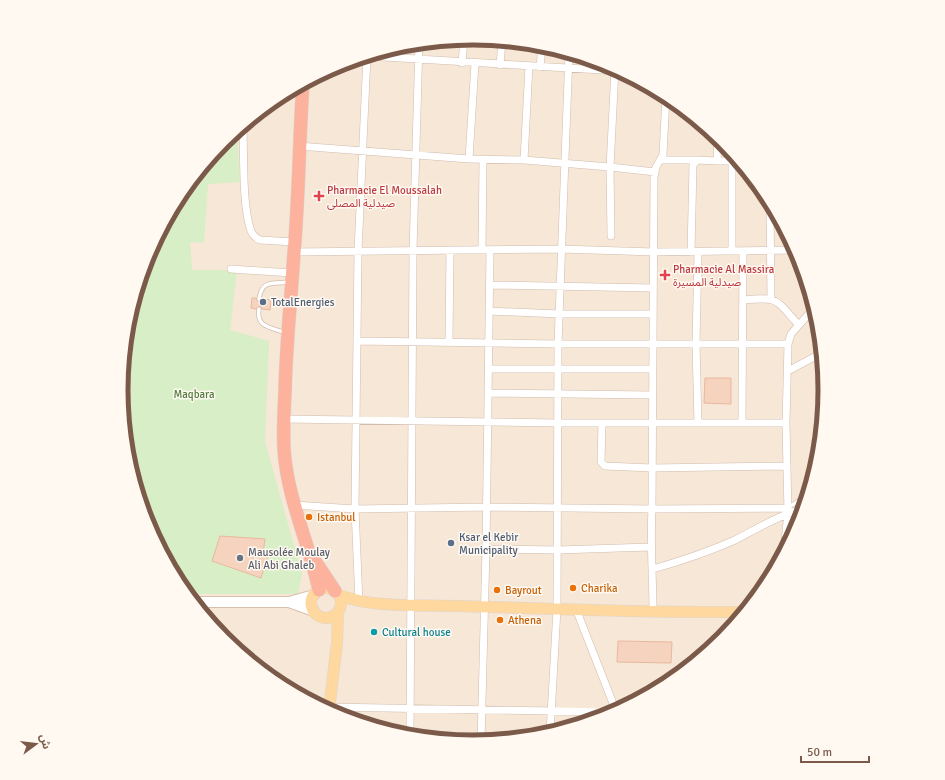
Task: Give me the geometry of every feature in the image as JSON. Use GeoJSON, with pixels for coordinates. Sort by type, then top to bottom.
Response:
{"type":"FeatureCollection","features":[{"type":"Feature","properties":{"kind":"highway"},"geometry":{"type":"LineString","coordinates":[[302,90],[298,146],[294,247],[287,333],[284,449],[294,505],[313,558],[317,592]]}},
{"type":"Feature","properties":{"kind":"highway"},"geometry":{"type":"LineString","coordinates":[[313,558],[336,592]]}},
{"type":"Feature","properties":{"kind":"main road"},"geometry":{"type":"LineString","coordinates":[[359,602],[339,610],[333,616],[326,618],[321,617],[314,612],[311,603],[317,592],[327,588],[359,602],[653,613],[736,612]]}},
{"type":"Feature","properties":{"kind":"main road"},"geometry":{"type":"LineString","coordinates":[[330,704],[337,643],[340,598],[336,592]]}},
{"type":"Feature","properties":{"kind":"main road"},"geometry":{"type":"LineString","coordinates":[[326,618],[337,643]]}},
{"type":"Feature","properties":{"kind":"street"},"geometry":{"type":"LineString","coordinates":[[462,63],[463,45]]}},
{"type":"Feature","properties":{"kind":"street"},"geometry":{"type":"LineString","coordinates":[[500,65],[502,47]]}},
{"type":"Feature","properties":{"kind":"street"},"geometry":{"type":"LineString","coordinates":[[410,729],[413,251],[419,50]]}},
{"type":"Feature","properties":{"kind":"street"},"geometry":{"type":"LineString","coordinates":[[540,67],[541,52]]}},
{"type":"Feature","properties":{"kind":"street"},"geometry":{"type":"LineString","coordinates":[[382,57],[462,63],[600,69]]}},
{"type":"Feature","properties":{"kind":"street"},"geometry":{"type":"LineString","coordinates":[[550,726],[557,609],[558,550],[556,508],[558,344],[563,163],[569,59]]}},
{"type":"Feature","properties":{"kind":"street"},"geometry":{"type":"LineString","coordinates":[[359,602],[355,509],[358,251],[367,62]]}},
{"type":"Feature","properties":{"kind":"street"},"geometry":{"type":"LineString","coordinates":[[468,160],[475,63]]}},
{"type":"Feature","properties":{"kind":"street"},"geometry":{"type":"LineString","coordinates":[[524,160],[529,66]]}},
{"type":"Feature","properties":{"kind":"street"},"geometry":{"type":"LineString","coordinates":[[611,236],[610,168],[616,76]]}},
{"type":"Feature","properties":{"kind":"street"},"geometry":{"type":"LineString","coordinates":[[653,613],[653,569],[650,547],[652,509],[652,343],[655,172],[663,155],[666,104]]}},
{"type":"Feature","properties":{"kind":"street"},"geometry":{"type":"LineString","coordinates":[[242,133],[246,198],[251,230],[256,238],[260,240],[294,247],[358,251],[561,249],[654,252],[788,250]]}},
{"type":"Feature","properties":{"kind":"street"},"geometry":{"type":"LineString","coordinates":[[298,146],[415,154],[468,160],[524,160],[655,172]]}},
{"type":"Feature","properties":{"kind":"street"},"geometry":{"type":"LineString","coordinates":[[716,161],[717,147]]}},
{"type":"Feature","properties":{"kind":"street"},"geometry":{"type":"LineString","coordinates":[[481,735],[490,343],[490,285],[486,250],[483,160]]}},
{"type":"Feature","properties":{"kind":"street"},"geometry":{"type":"LineString","coordinates":[[661,160],[730,161]]}},
{"type":"Feature","properties":{"kind":"street"},"geometry":{"type":"LineString","coordinates":[[697,160],[693,168],[698,423]]}},
{"type":"Feature","properties":{"kind":"street"},"geometry":{"type":"LineString","coordinates":[[732,251],[735,166]]}},
{"type":"Feature","properties":{"kind":"street"},"geometry":{"type":"LineString","coordinates":[[770,217],[771,299]]}},
{"type":"Feature","properties":{"kind":"street"},"geometry":{"type":"LineString","coordinates":[[449,341],[450,250]]}},
{"type":"Feature","properties":{"kind":"street"},"geometry":{"type":"LineString","coordinates":[[742,423],[743,251]]}},
{"type":"Feature","properties":{"kind":"street"},"geometry":{"type":"LineString","coordinates":[[231,269],[292,277]]}},
{"type":"Feature","properties":{"kind":"street"},"geometry":{"type":"LineString","coordinates":[[490,285],[560,288],[653,288]]}},
{"type":"Feature","properties":{"kind":"street"},"geometry":{"type":"LineString","coordinates":[[743,300],[771,299],[776,301],[798,324]]}},
{"type":"Feature","properties":{"kind":"street"},"geometry":{"type":"LineString","coordinates":[[490,311],[560,314],[653,314]]}},
{"type":"Feature","properties":{"kind":"street"},"geometry":{"type":"LineString","coordinates":[[786,535],[788,510],[786,423],[788,344],[791,334],[809,313]]}},
{"type":"Feature","properties":{"kind":"street"},"geometry":{"type":"LineString","coordinates":[[358,340],[558,344],[788,344]]}},
{"type":"Feature","properties":{"kind":"street"},"geometry":{"type":"LineString","coordinates":[[788,371],[816,356]]}},
{"type":"Feature","properties":{"kind":"street"},"geometry":{"type":"LineString","coordinates":[[489,369],[652,368]]}},
{"type":"Feature","properties":{"kind":"street"},"geometry":{"type":"LineString","coordinates":[[488,393],[652,395]]}},
{"type":"Feature","properties":{"kind":"street"},"geometry":{"type":"LineString","coordinates":[[284,419],[412,422],[786,423]]}},
{"type":"Feature","properties":{"kind":"street"},"geometry":{"type":"LineString","coordinates":[[602,423],[601,462],[605,466],[652,468],[787,466]]}},
{"type":"Feature","properties":{"kind":"street"},"geometry":{"type":"LineString","coordinates":[[294,505],[355,509],[486,507],[796,510]]}},
{"type":"Feature","properties":{"kind":"street"},"geometry":{"type":"LineString","coordinates":[[653,569],[700,554],[726,543],[788,510]]}},
{"type":"Feature","properties":{"kind":"street"},"geometry":{"type":"LineString","coordinates":[[486,549],[558,550],[650,547]]}},
{"type":"Feature","properties":{"kind":"street"},"geometry":{"type":"LineString","coordinates":[[201,602],[289,602],[317,592]]}},
{"type":"Feature","properties":{"kind":"street"},"geometry":{"type":"LineString","coordinates":[[289,602],[314,612]]}},
{"type":"Feature","properties":{"kind":"street"},"geometry":{"type":"LineString","coordinates":[[576,609],[614,705]]}},
{"type":"Feature","properties":{"kind":"street"},"geometry":{"type":"LineString","coordinates":[[338,708],[597,712]]}},
{"type":"Feature","properties":{"kind":"lane"},"geometry":{"type":"LineString","coordinates":[[259,299],[261,289],[265,285],[292,277]]}},
{"type":"Feature","properties":{"kind":"lane"},"geometry":{"type":"LineString","coordinates":[[258,309],[258,318],[260,323],[287,333]]}},
{"type":"Feature","properties":{"kind":"lane"},"geometry":{"type":"LineString","coordinates":[[788,510],[799,502]]}},
{"type":"Feature","properties":{"kind":"shaded area"},"geometry":{"type":"Polygon","coordinates":[[[472,45],[518,48],[583,63],[605,71],[645,91],[683,116],[716,146],[746,180],[759,198],[782,237],[806,301],[815,345],[818,390],[815,435],[806,479],[799,501],[782,543],[771,563],[746,600],[732,617],[683,664],[645,689],[605,709],[583,717],[540,728],[495,734],[472,735],[427,732],[362,717],[340,709],[300,689],[262,664],[229,634],[199,600],[186,582],[163,543],[139,479],[130,435],[128,413],[128,367],[130,345],[139,301],[146,279],[163,237],[174,217],[199,180],[213,163],[262,116],[300,91],[340,71],[362,63],[405,52],[450,46],[472,45]]]}},
{"type":"Feature","properties":{"kind":"green space","name":"Maqbara"},"geometry":{"type":"Polygon","coordinates":[[[237,138],[240,182],[208,184],[204,243],[190,242],[192,270],[237,270],[230,330],[269,341],[265,442],[302,574],[298,594],[195,594],[163,543],[154,522],[139,479],[130,435],[128,413],[128,367],[130,345],[139,301],[146,279],[163,237],[186,198],[213,163],[237,138]]]}},
{"type":"Feature","properties":{"kind":"building"},"geometry":{"type":"Polygon","coordinates":[[[252,298],[256,298],[259,302],[262,299],[271,300],[270,310],[262,309],[260,306],[256,309],[251,308],[252,298]]]}},
{"type":"Feature","properties":{"kind":"building"},"geometry":{"type":"Polygon","coordinates":[[[705,378],[731,378],[731,404],[704,403],[705,378]]]}},
{"type":"Feature","properties":{"kind":"building","name":"Mausolée Moulay Ali Abi Ghaleb"},"geometry":{"type":"Polygon","coordinates":[[[220,536],[265,539],[263,553],[268,555],[261,578],[212,561],[220,536]]]}},
{"type":"Feature","properties":{"kind":"building"},"geometry":{"type":"Polygon","coordinates":[[[618,641],[672,642],[671,663],[617,662],[618,641]]]}},
{"type":"Feature","properties":{"kind":"place","name":"Pharmacie El Moussalah صيدلية المصلى"},"geometry":{"type":"Point","coordinates":[319,196]}},
{"type":"Feature","properties":{"kind":"place","name":"Pharmacie Al Massira صيدلية المسيرة"},"geometry":{"type":"Point","coordinates":[665,275]}},
{"type":"Feature","properties":{"kind":"place","name":"TotalEnergies"},"geometry":{"type":"Point","coordinates":[263,302]}},
{"type":"Feature","properties":{"kind":"place","name":"Istanbul"},"geometry":{"type":"Point","coordinates":[309,517]}},
{"type":"Feature","properties":{"kind":"place","name":"Ksar el Kebir Municipality"},"geometry":{"type":"Point","coordinates":[451,543]}},
{"type":"Feature","properties":{"kind":"place","name":"Mausolée Moulay Ali Abi Ghaleb"},"geometry":{"type":"Point","coordinates":[240,558]}},
{"type":"Feature","properties":{"kind":"place","name":"Charika"},"geometry":{"type":"Point","coordinates":[573,588]}},
{"type":"Feature","properties":{"kind":"place","name":"Bayrout"},"geometry":{"type":"Point","coordinates":[497,590]}},
{"type":"Feature","properties":{"kind":"place","name":"Athena"},"geometry":{"type":"Point","coordinates":[500,620]}},
{"type":"Feature","properties":{"kind":"place","name":"Cultural house"},"geometry":{"type":"Point","coordinates":[374,632]}}]}
